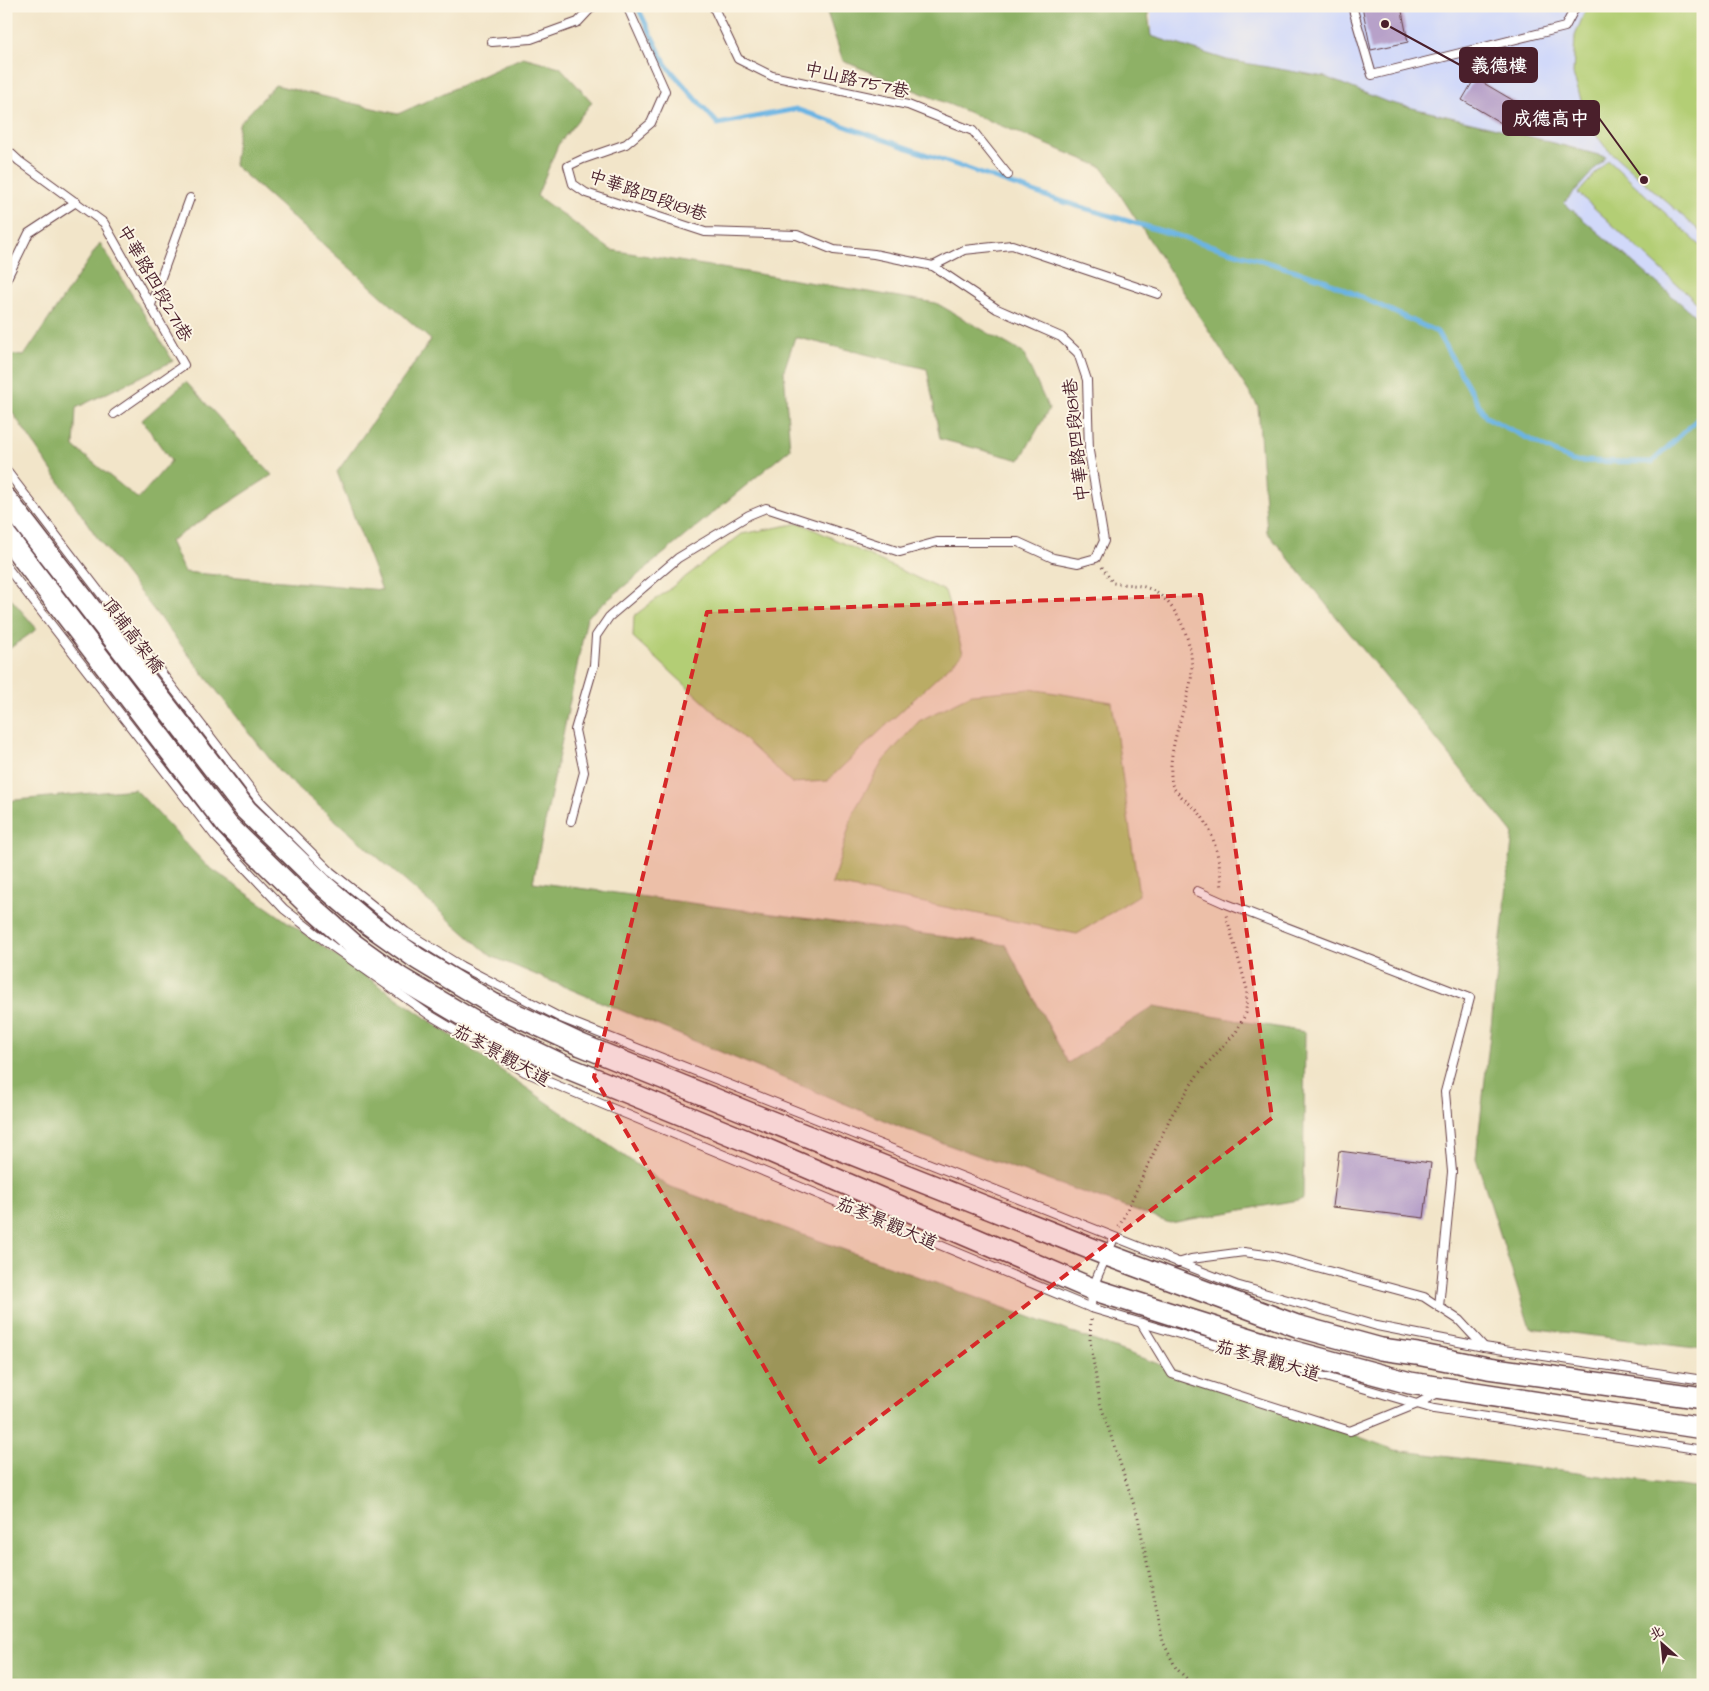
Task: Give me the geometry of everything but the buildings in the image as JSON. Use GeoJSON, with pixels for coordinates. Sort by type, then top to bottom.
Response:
{"type":"FeatureCollection","features":[{"type":"Feature","properties":{"kind":"street","name":"頂埔高架橋"},"geometry":{"type":"LineString","coordinates":[[6,499],[252,805]]}},
{"type":"Feature","properties":{"kind":"street"},"geometry":{"type":"LineString","coordinates":[[6,536],[221,830]]}},
{"type":"Feature","properties":{"kind":"street"},"geometry":{"type":"LineString","coordinates":[[252,805],[324,886],[370,925],[418,959],[493,1004],[599,1052],[1110,1246],[1297,1326],[1381,1349],[1488,1368],[1646,1380],[1703,1398]]}},
{"type":"Feature","properties":{"kind":"street","name":"茄苳景觀大道"},"geometry":{"type":"LineString","coordinates":[[221,830],[354,945],[400,978],[481,1026],[568,1068],[744,1140],[1091,1299],[1410,1382],[1703,1428]]}},
{"type":"Feature","properties":{"kind":"lane"},"geometry":{"type":"LineString","coordinates":[[492,42],[531,40],[578,22],[592,6]]}},
{"type":"Feature","properties":{"kind":"lane","name":"中華路四段181巷"},"geometry":{"type":"LineString","coordinates":[[571,821],[584,772],[575,730],[594,665],[596,636],[609,617],[678,558],[749,515],[766,508],[900,552],[937,542],[1018,542],[1053,558],[1078,564],[1096,558],[1104,541],[1089,451],[1087,380],[1078,353],[1061,336],[997,309],[933,266],[874,254],[834,250],[797,235],[704,232],[586,193],[573,184],[568,166],[626,144],[651,123],[665,91],[627,6]]}},
{"type":"Feature","properties":{"kind":"lane","name":"中山路757巷"},"geometry":{"type":"LineString","coordinates":[[713,6],[738,59],[772,76],[908,105],[973,131],[1008,174]]}},
{"type":"Feature","properties":{"kind":"lane"},"geometry":{"type":"LineString","coordinates":[[1352,6],[1372,75],[1565,27],[1576,6]]}},
{"type":"Feature","properties":{"kind":"lane","name":"中華路四段271巷"},"geometry":{"type":"LineString","coordinates":[[6,149],[19,161],[104,223],[184,365],[114,414]]}},
{"type":"Feature","properties":{"kind":"lane"},"geometry":{"type":"LineString","coordinates":[[151,305],[190,198]]}},
{"type":"Feature","properties":{"kind":"lane"},"geometry":{"type":"LineString","coordinates":[[6,280],[29,233],[76,202]]}},
{"type":"Feature","properties":{"kind":"lane"},"geometry":{"type":"LineString","coordinates":[[933,266],[964,250],[1012,245],[1158,294]]}},
{"type":"Feature","properties":{"kind":"lane","name":"頂埔高架橋"},"geometry":{"type":"LineString","coordinates":[[6,470],[252,805]]}},
{"type":"Feature","properties":{"kind":"lane"},"geometry":{"type":"LineString","coordinates":[[6,566],[221,830]]}},
{"type":"Feature","properties":{"kind":"lane"},"geometry":{"type":"LineString","coordinates":[[1197,891],[1470,998],[1445,1092],[1452,1172],[1439,1307]]}},
{"type":"Feature","properties":{"kind":"lane"},"geometry":{"type":"LineString","coordinates":[[1091,1299],[1110,1246],[1178,1263],[1236,1286],[1377,1326],[1646,1380],[1689,1378],[1703,1380]]}},
{"type":"Feature","properties":{"kind":"lane"},"geometry":{"type":"LineString","coordinates":[[1178,1263],[1191,1259],[1244,1252],[1273,1256],[1424,1297],[1459,1320],[1484,1347]]}},
{"type":"Feature","properties":{"kind":"lane","name":"茄苳景觀大道"},"geometry":{"type":"LineString","coordinates":[[1091,1299],[1141,1323],[1434,1409],[1703,1450]]}},
{"type":"Feature","properties":{"kind":"lane"},"geometry":{"type":"LineString","coordinates":[[1141,1323],[1172,1374],[1350,1431],[1417,1404],[1446,1388]]}},
{"type":"Feature","properties":{"kind":"lane"},"geometry":{"type":"LineString","coordinates":[[1689,1378],[1703,1384]]}},
{"type":"Feature","properties":{"kind":"path"},"geometry":{"type":"LineString","coordinates":[[1091,1299],[1090,1340],[1100,1403],[1138,1517],[1163,1642],[1176,1668],[1193,1685]]}},
{"type":"Feature","properties":{"kind":"highlighted area"},"geometry":{"type":"Polygon","coordinates":[[[1201,595],[1272,1118],[820,1462],[594,1077],[707,612],[1201,595]]]}},
{"type":"Feature","properties":{"kind":"shaded area"},"geometry":{"type":"Polygon","coordinates":[[[1151,6],[1703,6],[1703,317],[1700,320],[1564,203],[1605,157],[1505,130],[1387,102],[1325,77],[1227,60],[1151,36],[1151,6]]]}},
{"type":"Feature","properties":{"kind":"green space"},"geometry":{"type":"Polygon","coordinates":[[[825,6],[1147,6],[1151,36],[1227,60],[1325,77],[1387,102],[1505,130],[1606,157],[1564,203],[1700,320],[1703,317],[1703,1349],[1530,1328],[1476,1158],[1513,833],[1267,532],[1258,406],[1102,167],[843,61],[825,6]]]}},
{"type":"Feature","properties":{"kind":"green space"},"geometry":{"type":"Polygon","coordinates":[[[1587,6],[1703,6],[1703,234],[1606,148],[1589,125],[1573,74],[1575,36],[1587,6]]]}},
{"type":"Feature","properties":{"kind":"green space"},"geometry":{"type":"Polygon","coordinates":[[[523,57],[560,67],[592,102],[558,145],[537,196],[611,250],[936,303],[1023,353],[1049,409],[1020,460],[940,439],[927,369],[795,337],[784,370],[790,449],[587,617],[533,882],[1006,945],[1068,1063],[1154,1006],[1305,1032],[1303,1199],[1170,1223],[917,1134],[491,956],[280,772],[96,536],[6,403],[6,354],[24,356],[100,243],[173,361],[76,408],[74,447],[138,499],[171,461],[142,420],[186,382],[272,475],[170,541],[184,572],[382,590],[337,472],[431,340],[234,165],[239,124],[275,85],[398,114],[523,57]]]}},
{"type":"Feature","properties":{"kind":"green space"},"geometry":{"type":"Polygon","coordinates":[[[1608,160],[1703,248],[1703,295],[1696,302],[1578,193],[1608,160]]]}},
{"type":"Feature","properties":{"kind":"green space"},"geometry":{"type":"Polygon","coordinates":[[[800,523],[945,591],[963,653],[827,781],[792,783],[633,637],[634,616],[742,534],[800,523]]]}},
{"type":"Feature","properties":{"kind":"green space"},"geometry":{"type":"Polygon","coordinates":[[[6,593],[37,629],[6,651],[6,593]]]}},
{"type":"Feature","properties":{"kind":"green space"},"geometry":{"type":"Polygon","coordinates":[[[1030,689],[1112,702],[1139,895],[1077,934],[832,884],[854,811],[883,761],[919,721],[972,694],[1030,689]]]}},
{"type":"Feature","properties":{"kind":"green space"},"geometry":{"type":"Polygon","coordinates":[[[135,789],[206,865],[666,1185],[1395,1450],[1703,1489],[1703,1685],[6,1685],[6,801],[135,789]]]}},
{"type":"Feature","properties":{"kind":"waterway"},"geometry":{"type":"LineString","coordinates":[[637,6],[666,65],[718,124],[796,109],[1054,199],[1320,278],[1437,332],[1486,417],[1572,461],[1652,462],[1703,414]]}},
{"type":"Feature","properties":{"kind":"place","name":"義德樓"},"geometry":{"type":"Point","coordinates":[1385,24]}},
{"type":"Feature","properties":{"kind":"place","name":"成德高中"},"geometry":{"type":"Point","coordinates":[1644,180]}}]}
